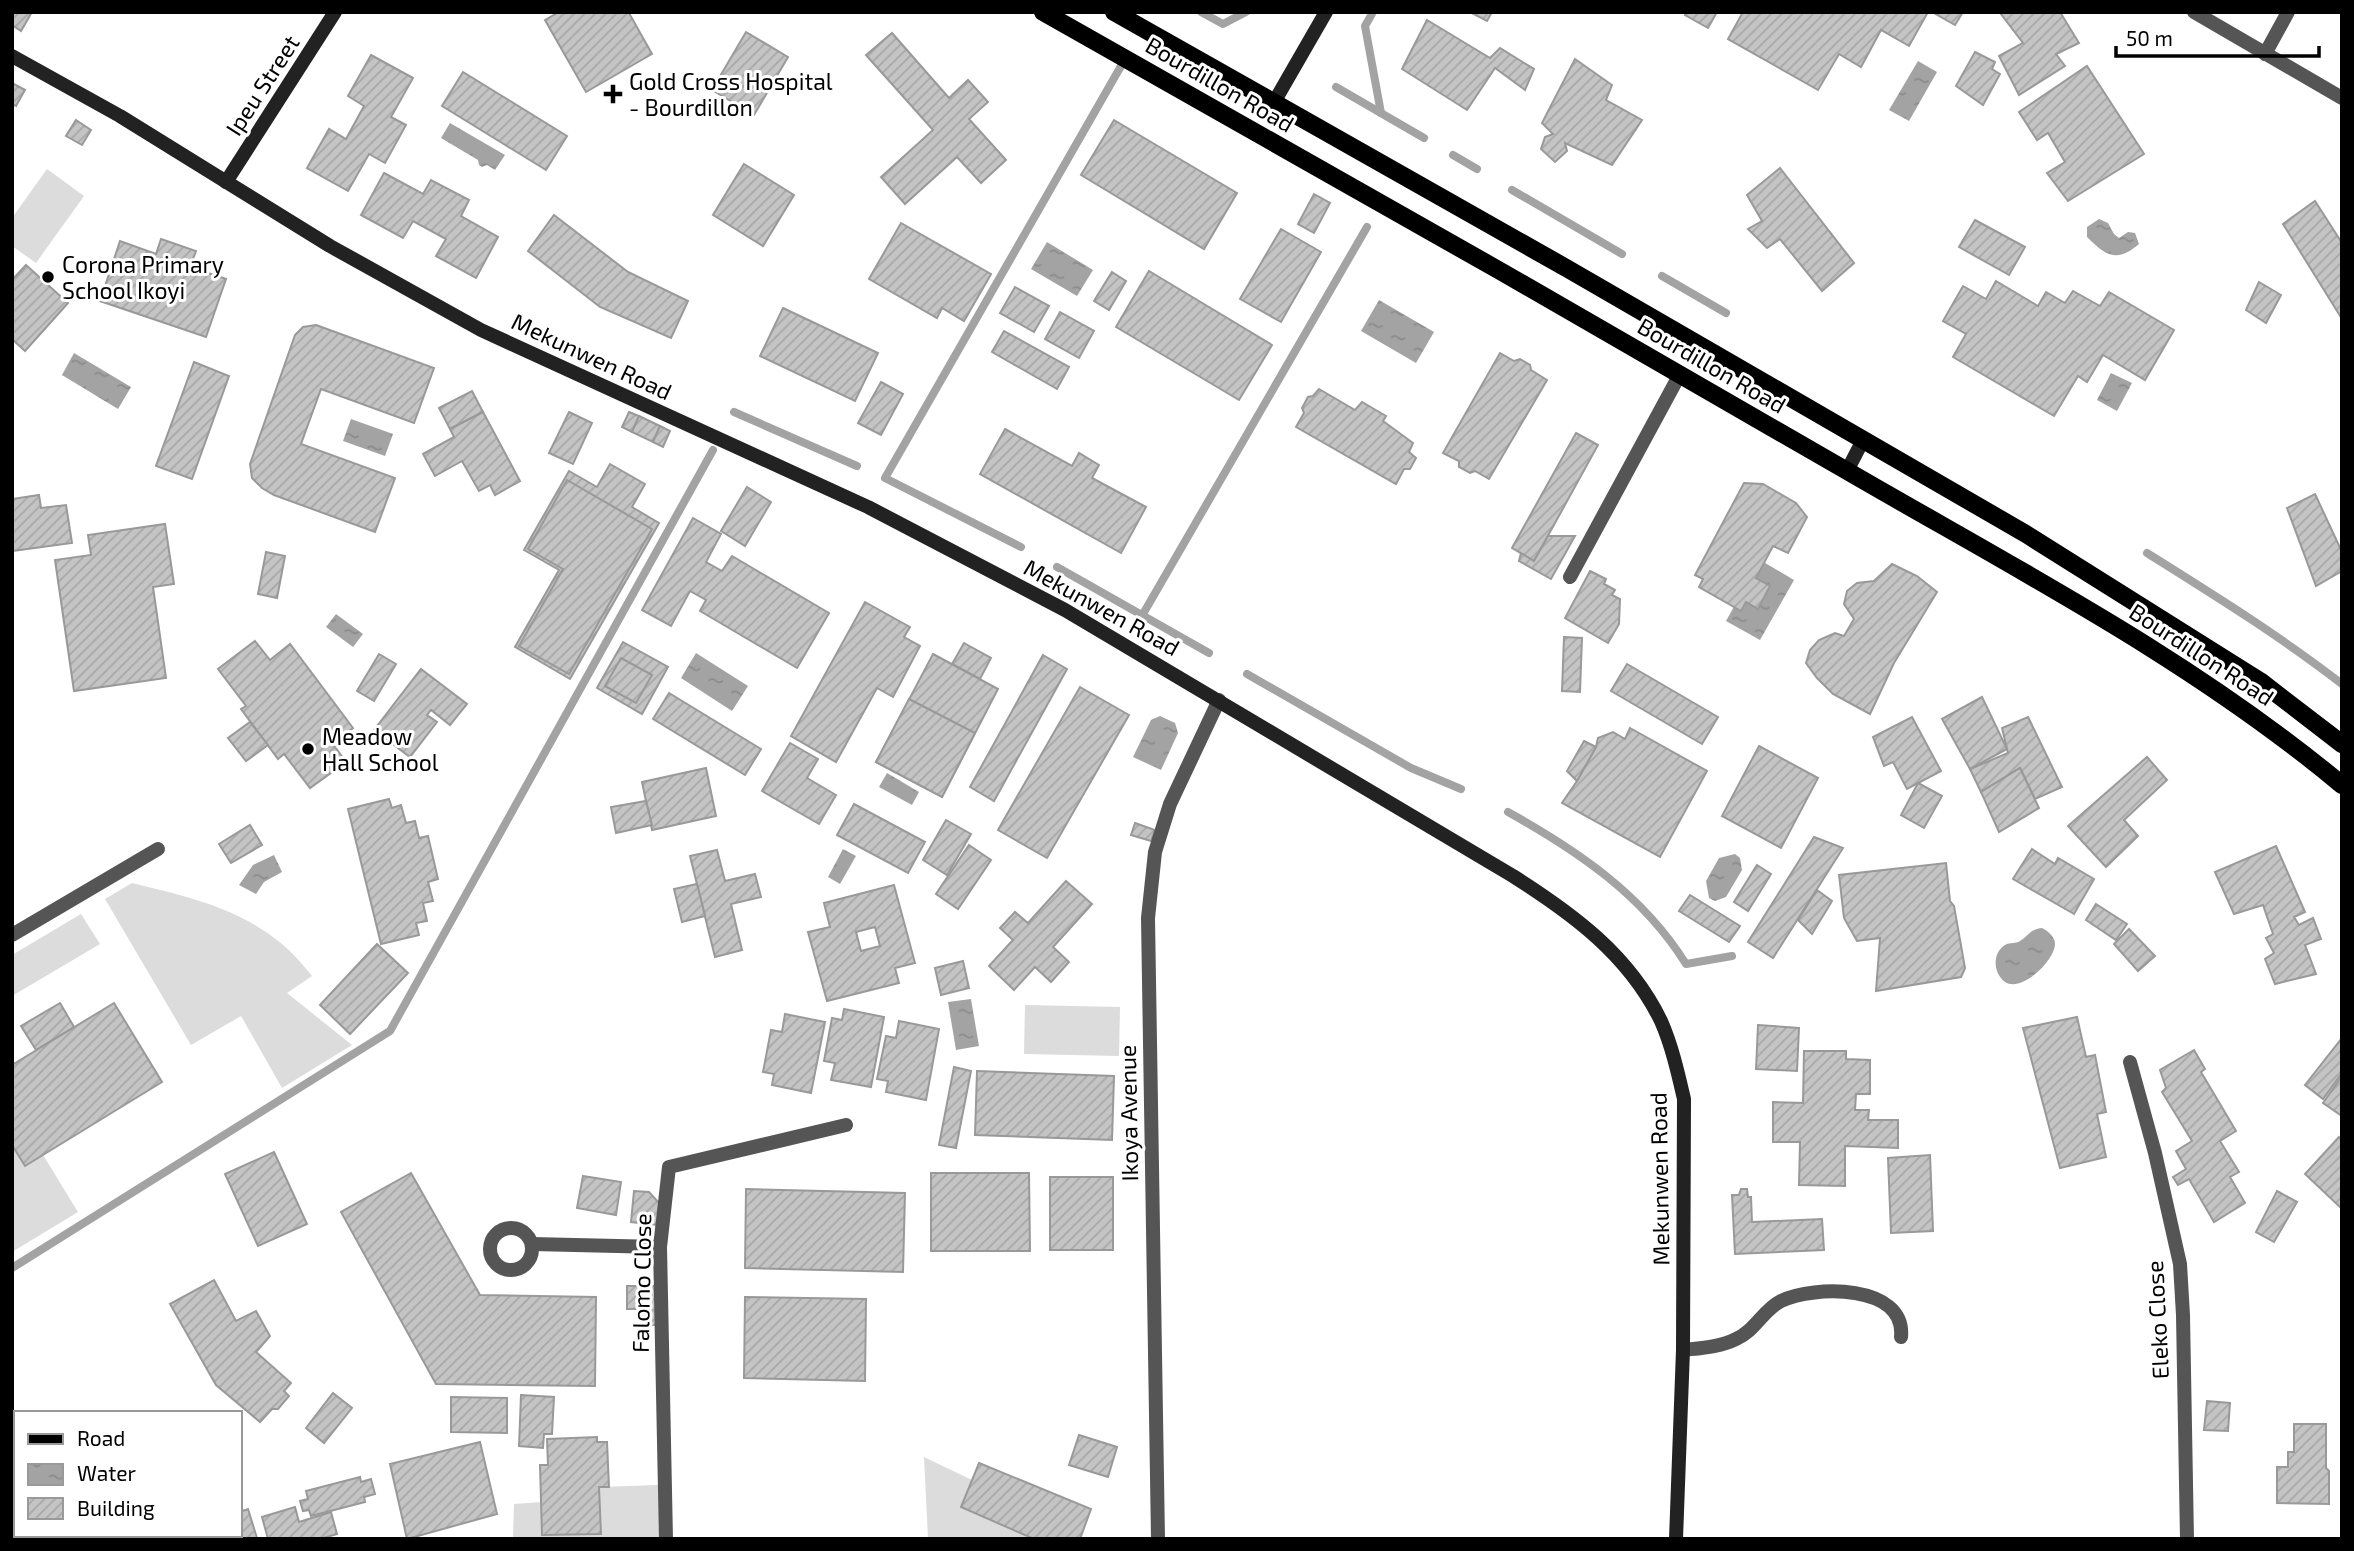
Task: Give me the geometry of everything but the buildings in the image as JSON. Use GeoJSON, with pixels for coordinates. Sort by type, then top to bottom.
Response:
{"type":"FeatureCollection","features":[{"type":"Feature","properties":{"kind":"main road","name":"Bourdillon Road"},"geometry":{"type":"LineString","coordinates":[[1043,12],[1680,374],[2180,665],[2259,719],[2342,785]]}},
{"type":"Feature","properties":{"kind":"main road","name":"Bourdillon Road"},"geometry":{"type":"LineString","coordinates":[[1114,12],[1569,269],[2026,534],[2260,681],[2342,744]]}},
{"type":"Feature","properties":{"kind":"street","name":"Ipeu Street"},"geometry":{"type":"LineString","coordinates":[[226,182],[335,12]]}},
{"type":"Feature","properties":{"kind":"street"},"geometry":{"type":"LineString","coordinates":[[1273,104],[1326,12]]}},
{"type":"Feature","properties":{"kind":"street"},"geometry":{"type":"LineString","coordinates":[[2194,12],[2342,97]]}},
{"type":"Feature","properties":{"kind":"street"},"geometry":{"type":"LineString","coordinates":[[2265,54],[2288,12]]}},
{"type":"Feature","properties":{"kind":"street","name":"Mekunwen Road"},"geometry":{"type":"LineString","coordinates":[[12,56],[120,116],[330,246],[481,330],[868,508],[1065,610],[1563,907],[1596,935],[1627,968],[1661,1021],[1684,1099],[1683,1350],[1676,1539]]}},
{"type":"Feature","properties":{"kind":"street"},"geometry":{"type":"LineString","coordinates":[[1570,577],[1680,374]]}},
{"type":"Feature","properties":{"kind":"street"},"geometry":{"type":"LineString","coordinates":[[1847,471],[1863,440]]}},
{"type":"Feature","properties":{"kind":"street","name":"Ikoya Avenue"},"geometry":{"type":"LineString","coordinates":[[1157,1539],[1148,918],[1155,852],[1170,804],[1219,700]]}},
{"type":"Feature","properties":{"kind":"street"},"geometry":{"type":"LineString","coordinates":[[12,935],[158,849]]}},
{"type":"Feature","properties":{"kind":"street","name":"Eleko Close"},"geometry":{"type":"LineString","coordinates":[[2130,1062],[2155,1153],[2180,1264],[2187,1539]]}},
{"type":"Feature","properties":{"kind":"street","name":"Falomo Close"},"geometry":{"type":"LineString","coordinates":[[666,1539],[660,1247],[669,1167],[846,1125]]}},
{"type":"Feature","properties":{"kind":"street"},"geometry":{"type":"LineString","coordinates":[[532,1244],[660,1247]]}},
{"type":"Feature","properties":{"kind":"street"},"geometry":{"type":"LineString","coordinates":[[1683,1350],[1733,1341],[1748,1332],[1766,1311],[1780,1302],[1795,1296],[1831,1290],[1868,1296],[1886,1303],[1898,1314],[1902,1325],[1901,1337]]}},
{"type":"Feature","properties":{"kind":"shaded area"},"geometry":{"type":"Polygon","coordinates":[[[47,169],[84,196],[36,263],[12,246],[12,218],[47,169]]]}},
{"type":"Feature","properties":{"kind":"shaded area"},"geometry":{"type":"Polygon","coordinates":[[[132,883],[230,912],[282,944],[312,976],[287,993],[352,1045],[282,1088],[241,1016],[191,1045],[105,899],[132,883]]]}},
{"type":"Feature","properties":{"kind":"shaded area"},"geometry":{"type":"Polygon","coordinates":[[[81,914],[100,944],[12,996],[12,955],[81,914]]]}},
{"type":"Feature","properties":{"kind":"shaded area"},"geometry":{"type":"Polygon","coordinates":[[[1025,1005],[1120,1007],[1119,1056],[1024,1054],[1025,1005]]]}},
{"type":"Feature","properties":{"kind":"shaded area"},"geometry":{"type":"Polygon","coordinates":[[[12,1145],[25,1166],[43,1155],[78,1212],[12,1252],[12,1145]]]}},
{"type":"Feature","properties":{"kind":"shaded area"},"geometry":{"type":"Polygon","coordinates":[[[924,1457],[972,1480],[961,1507],[1034,1539],[928,1539],[924,1457]]]}},
{"type":"Feature","properties":{"kind":"shaded area"},"geometry":{"type":"Polygon","coordinates":[[[659,1485],[659,1539],[513,1539],[514,1504],[542,1502],[543,1535],[600,1534],[599,1487],[659,1485]]]}},
{"type":"Feature","properties":{"kind":"water"},"geometry":{"type":"Polygon","coordinates":[[[1918,61],[1937,72],[1909,121],[1889,110],[1918,61]]]}},
{"type":"Feature","properties":{"kind":"water"},"geometry":{"type":"Polygon","coordinates":[[[450,123],[505,155],[495,170],[487,165],[482,167],[478,160],[441,138],[450,123]]]}},
{"type":"Feature","properties":{"kind":"water"},"geometry":{"type":"Polygon","coordinates":[[[2099,219],[2108,223],[2119,238],[2128,232],[2135,233],[2139,244],[2124,254],[2106,253],[2087,237],[2087,227],[2099,219]]]}},
{"type":"Feature","properties":{"kind":"water"},"geometry":{"type":"Polygon","coordinates":[[[1047,242],[1093,270],[1077,296],[1031,269],[1047,242]]]}},
{"type":"Feature","properties":{"kind":"water"},"geometry":{"type":"Polygon","coordinates":[[[1379,300],[1434,332],[1416,363],[1361,331],[1379,300]]]}},
{"type":"Feature","properties":{"kind":"water"},"geometry":{"type":"Polygon","coordinates":[[[74,353],[131,387],[118,409],[62,375],[74,353]]]}},
{"type":"Feature","properties":{"kind":"water"},"geometry":{"type":"Polygon","coordinates":[[[2111,373],[2132,383],[2117,411],[2097,400],[2111,373]]]}},
{"type":"Feature","properties":{"kind":"water"},"geometry":{"type":"Polygon","coordinates":[[[351,419],[393,434],[385,456],[343,441],[351,419]]]}},
{"type":"Feature","properties":{"kind":"water"},"geometry":{"type":"Polygon","coordinates":[[[1760,560],[1794,580],[1760,640],[1726,621],[1760,560]]]}},
{"type":"Feature","properties":{"kind":"water"},"geometry":{"type":"Polygon","coordinates":[[[336,614],[363,634],[353,647],[326,627],[336,614]]]}},
{"type":"Feature","properties":{"kind":"water"},"geometry":{"type":"Polygon","coordinates":[[[696,653],[748,686],[732,711],[681,678],[696,653]]]}},
{"type":"Feature","properties":{"kind":"water"},"geometry":{"type":"Polygon","coordinates":[[[1160,716],[1175,723],[1178,733],[1161,770],[1133,757],[1151,720],[1160,716]]]}},
{"type":"Feature","properties":{"kind":"water"},"geometry":{"type":"Polygon","coordinates":[[[887,773],[919,792],[912,805],[879,787],[887,773]]]}},
{"type":"Feature","properties":{"kind":"water"},"geometry":{"type":"Polygon","coordinates":[[[843,849],[856,856],[840,884],[828,877],[843,849]]]}},
{"type":"Feature","properties":{"kind":"water"},"geometry":{"type":"Polygon","coordinates":[[[1735,854],[1740,858],[1742,870],[1726,897],[1715,901],[1709,898],[1706,881],[1719,858],[1735,854]]]}},
{"type":"Feature","properties":{"kind":"water"},"geometry":{"type":"Polygon","coordinates":[[[274,855],[282,872],[264,882],[256,894],[239,885],[253,865],[274,855]]]}},
{"type":"Feature","properties":{"kind":"water"},"geometry":{"type":"Polygon","coordinates":[[[2042,928],[2051,934],[2055,941],[2050,958],[2028,979],[2020,983],[2005,982],[1996,968],[1998,953],[2007,944],[2018,942],[2032,931],[2042,928]]]}},
{"type":"Feature","properties":{"kind":"water"},"geometry":{"type":"Polygon","coordinates":[[[971,999],[979,1046],[956,1050],[948,1002],[971,999]]]}},
{"type":"Feature","properties":{"kind":"waterway"},"geometry":{"type":"LineString","coordinates":[[1201,12],[1223,24],[1246,12]]}},
{"type":"Feature","properties":{"kind":"waterway"},"geometry":{"type":"LineString","coordinates":[[1373,12],[1365,26],[1381,113]]}},
{"type":"Feature","properties":{"kind":"waterway"},"geometry":{"type":"LineString","coordinates":[[1021,547],[885,478],[1121,66]]}},
{"type":"Feature","properties":{"kind":"waterway"},"geometry":{"type":"LineString","coordinates":[[1336,87],[1424,138]]}},
{"type":"Feature","properties":{"kind":"waterway"},"geometry":{"type":"LineString","coordinates":[[1453,155],[1477,169]]}},
{"type":"Feature","properties":{"kind":"waterway"},"geometry":{"type":"LineString","coordinates":[[1512,190],[1622,254]]}},
{"type":"Feature","properties":{"kind":"waterway"},"geometry":{"type":"LineString","coordinates":[[1143,614],[1367,227]]}},
{"type":"Feature","properties":{"kind":"waterway"},"geometry":{"type":"LineString","coordinates":[[1662,276],[1726,313]]}},
{"type":"Feature","properties":{"kind":"waterway"},"geometry":{"type":"LineString","coordinates":[[734,412],[857,466]]}},
{"type":"Feature","properties":{"kind":"waterway"},"geometry":{"type":"LineString","coordinates":[[12,1268],[390,1031],[713,450]]}},
{"type":"Feature","properties":{"kind":"waterway"},"geometry":{"type":"LineString","coordinates":[[2147,553],[2222,600],[2342,684]]}},
{"type":"Feature","properties":{"kind":"waterway"},"geometry":{"type":"LineString","coordinates":[[1057,567],[1209,653]]}},
{"type":"Feature","properties":{"kind":"waterway"},"geometry":{"type":"LineString","coordinates":[[1247,674],[1411,768],[1461,789]]}},
{"type":"Feature","properties":{"kind":"waterway"},"geometry":{"type":"LineString","coordinates":[[1508,812],[1559,842],[1607,877],[1650,917],[1686,964],[1732,956]]}},
{"type":"Feature","properties":{"kind":"place","name":"Gold Cross Hospital - Bourdillon"},"geometry":{"type":"Point","coordinates":[613,94]}},
{"type":"Feature","properties":{"kind":"place","name":"Corona Primary School Ikoyi"},"geometry":{"type":"Point","coordinates":[48,277]}},
{"type":"Feature","properties":{"kind":"place","name":"Meadow Hall School"},"geometry":{"type":"Point","coordinates":[308,749]}}]}
